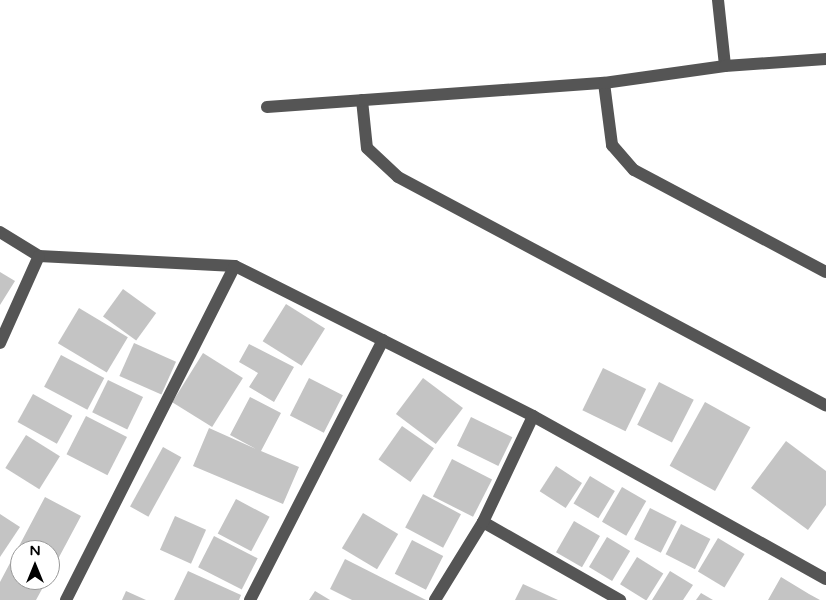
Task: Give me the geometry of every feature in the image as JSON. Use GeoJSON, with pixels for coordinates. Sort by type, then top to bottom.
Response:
{"type":"FeatureCollection","features":[{"type":"Feature","properties":{"kind":"street"},"geometry":{"type":"LineString","coordinates":[[718,0],[725,66]]}},
{"type":"Feature","properties":{"kind":"street"},"geometry":{"type":"LineString","coordinates":[[267,106],[604,83],[725,66],[826,59]]}},
{"type":"Feature","properties":{"kind":"street"},"geometry":{"type":"LineString","coordinates":[[604,83],[612,145],[634,170],[826,272]]}},
{"type":"Feature","properties":{"kind":"street"},"geometry":{"type":"LineString","coordinates":[[362,100],[367,148],[398,177],[826,406]]}},
{"type":"Feature","properties":{"kind":"street"},"geometry":{"type":"LineString","coordinates":[[0,232],[39,256],[235,266],[533,416],[826,579]]}},
{"type":"Feature","properties":{"kind":"street"},"geometry":{"type":"LineString","coordinates":[[0,343],[39,256]]}},
{"type":"Feature","properties":{"kind":"street"},"geometry":{"type":"LineString","coordinates":[[66,600],[235,266]]}},
{"type":"Feature","properties":{"kind":"street"},"geometry":{"type":"LineString","coordinates":[[250,600],[383,340]]}},
{"type":"Feature","properties":{"kind":"street"},"geometry":{"type":"LineString","coordinates":[[435,600],[483,522],[533,416]]}},
{"type":"Feature","properties":{"kind":"street"},"geometry":{"type":"LineString","coordinates":[[483,522],[620,600]]}},
{"type":"Feature","properties":{"kind":"building"},"geometry":{"type":"Polygon","coordinates":[[[0,272],[15,281],[0,305],[0,272]]]}},
{"type":"Feature","properties":{"kind":"building"},"geometry":{"type":"Polygon","coordinates":[[[123,289],[156,313],[136,341],[103,317],[123,289]]]}},
{"type":"Feature","properties":{"kind":"building"},"geometry":{"type":"Polygon","coordinates":[[[286,304],[325,328],[302,366],[263,341],[286,304]]]}},
{"type":"Feature","properties":{"kind":"building"},"geometry":{"type":"Polygon","coordinates":[[[79,308],[128,337],[107,373],[58,343],[79,308]]]}},
{"type":"Feature","properties":{"kind":"building"},"geometry":{"type":"Polygon","coordinates":[[[134,343],[176,362],[161,395],[119,376],[134,343]]]}},
{"type":"Feature","properties":{"kind":"building"},"geometry":{"type":"Polygon","coordinates":[[[249,344],[294,367],[274,402],[249,387],[258,373],[239,362],[249,344]]]}},
{"type":"Feature","properties":{"kind":"building"},"geometry":{"type":"Polygon","coordinates":[[[203,353],[243,378],[212,427],[172,402],[203,353]]]}},
{"type":"Feature","properties":{"kind":"building"},"geometry":{"type":"Polygon","coordinates":[[[61,355],[104,378],[87,410],[44,387],[61,355]]]}},
{"type":"Feature","properties":{"kind":"building"},"geometry":{"type":"Polygon","coordinates":[[[603,368],[646,389],[626,431],[582,410],[603,368]]]}},
{"type":"Feature","properties":{"kind":"building"},"geometry":{"type":"Polygon","coordinates":[[[309,378],[343,395],[324,433],[290,415],[309,378]]]}},
{"type":"Feature","properties":{"kind":"building"},"geometry":{"type":"Polygon","coordinates":[[[423,378],[463,408],[436,444],[396,414],[423,378]]]}},
{"type":"Feature","properties":{"kind":"building"},"geometry":{"type":"Polygon","coordinates":[[[108,380],[143,397],[127,429],[92,412],[108,380]]]}},
{"type":"Feature","properties":{"kind":"building"},"geometry":{"type":"Polygon","coordinates":[[[659,382],[694,400],[672,442],[637,425],[659,382]]]}},
{"type":"Feature","properties":{"kind":"building"},"geometry":{"type":"Polygon","coordinates":[[[33,394],[72,416],[57,444],[17,422],[33,394]]]}},
{"type":"Feature","properties":{"kind":"building"},"geometry":{"type":"Polygon","coordinates":[[[250,397],[281,413],[261,451],[299,467],[283,504],[193,466],[209,428],[256,449],[230,435],[250,397]]]}},
{"type":"Feature","properties":{"kind":"building"},"geometry":{"type":"Polygon","coordinates":[[[705,402],[750,427],[715,491],[670,466],[705,402]]]}},
{"type":"Feature","properties":{"kind":"building"},"geometry":{"type":"Polygon","coordinates":[[[86,416],[127,437],[107,475],[66,454],[86,416]]]}},
{"type":"Feature","properties":{"kind":"building"},"geometry":{"type":"Polygon","coordinates":[[[471,417],[512,437],[498,466],[457,446],[471,417]]]}},
{"type":"Feature","properties":{"kind":"building"},"geometry":{"type":"Polygon","coordinates":[[[402,426],[434,448],[410,482],[378,460],[402,426]]]}},
{"type":"Feature","properties":{"kind":"building"},"geometry":{"type":"Polygon","coordinates":[[[26,435],[60,456],[39,489],[5,468],[26,435]]]}},
{"type":"Feature","properties":{"kind":"building"},"geometry":{"type":"Polygon","coordinates":[[[786,441],[826,471],[826,505],[808,530],[751,488],[786,441]]]}},
{"type":"Feature","properties":{"kind":"building"},"geometry":{"type":"Polygon","coordinates":[[[163,447],[181,457],[148,517],[130,506],[163,447]]]}},
{"type":"Feature","properties":{"kind":"building"},"geometry":{"type":"Polygon","coordinates":[[[452,459],[492,479],[473,517],[433,496],[452,459]]]}},
{"type":"Feature","properties":{"kind":"building"},"geometry":{"type":"Polygon","coordinates":[[[556,466],[582,483],[566,508],[540,491],[556,466]]]}},
{"type":"Feature","properties":{"kind":"building"},"geometry":{"type":"Polygon","coordinates":[[[590,476],[615,491],[598,518],[574,503],[590,476]]]}},
{"type":"Feature","properties":{"kind":"building"},"geometry":{"type":"Polygon","coordinates":[[[622,487],[646,501],[626,536],[602,522],[622,487]]]}},
{"type":"Feature","properties":{"kind":"building"},"geometry":{"type":"Polygon","coordinates":[[[423,494],[461,514],[443,548],[405,528],[423,494]]]}},
{"type":"Feature","properties":{"kind":"building"},"geometry":{"type":"Polygon","coordinates":[[[45,497],[81,516],[60,555],[60,540],[22,540],[45,497]]]}},
{"type":"Feature","properties":{"kind":"building"},"geometry":{"type":"Polygon","coordinates":[[[236,499],[270,517],[251,551],[218,533],[236,499]]]}},
{"type":"Feature","properties":{"kind":"building"},"geometry":{"type":"Polygon","coordinates":[[[650,508],[677,522],[661,553],[634,539],[650,508]]]}},
{"type":"Feature","properties":{"kind":"building"},"geometry":{"type":"Polygon","coordinates":[[[363,513],[398,534],[377,569],[342,548],[363,513]]]}},
{"type":"Feature","properties":{"kind":"building"},"geometry":{"type":"Polygon","coordinates":[[[0,514],[20,527],[0,557],[0,514]]]}},
{"type":"Feature","properties":{"kind":"building"},"geometry":{"type":"Polygon","coordinates":[[[175,516],[206,530],[191,564],[160,550],[175,516]]]}},
{"type":"Feature","properties":{"kind":"building"},"geometry":{"type":"Polygon","coordinates":[[[574,521],[600,536],[582,567],[556,552],[574,521]]]}},
{"type":"Feature","properties":{"kind":"building"},"geometry":{"type":"Polygon","coordinates":[[[681,524],[710,539],[695,569],[666,554],[681,524]]]}},
{"type":"Feature","properties":{"kind":"building"},"geometry":{"type":"Polygon","coordinates":[[[214,536],[258,558],[242,589],[198,567],[214,536]]]}},
{"type":"Feature","properties":{"kind":"building"},"geometry":{"type":"Polygon","coordinates":[[[607,537],[630,551],[612,581],[589,567],[607,537]]]}},
{"type":"Feature","properties":{"kind":"building"},"geometry":{"type":"Polygon","coordinates":[[[718,538],[745,554],[724,587],[698,571],[718,538]]]}},
{"type":"Feature","properties":{"kind":"building"},"geometry":{"type":"Polygon","coordinates":[[[412,540],[443,556],[426,590],[395,574],[412,540]]]}},
{"type":"Feature","properties":{"kind":"building"},"geometry":{"type":"Polygon","coordinates":[[[637,557],[663,573],[647,600],[620,584],[637,557]]]}},
{"type":"Feature","properties":{"kind":"building"},"geometry":{"type":"Polygon","coordinates":[[[345,559],[426,600],[352,600],[330,589],[345,559]]]}},
{"type":"Feature","properties":{"kind":"building"},"geometry":{"type":"Polygon","coordinates":[[[10,563],[10,590],[42,590],[36,600],[0,600],[0,582],[10,563]]]}},
{"type":"Feature","properties":{"kind":"building"},"geometry":{"type":"Polygon","coordinates":[[[188,571],[241,595],[239,600],[174,600],[188,571]]]}},
{"type":"Feature","properties":{"kind":"building"},"geometry":{"type":"Polygon","coordinates":[[[670,571],[693,585],[683,600],[652,600],[670,571]]]}},
{"type":"Feature","properties":{"kind":"building"},"geometry":{"type":"Polygon","coordinates":[[[781,577],[809,594],[820,600],[768,600],[781,577]]]}},
{"type":"Feature","properties":{"kind":"building"},"geometry":{"type":"Polygon","coordinates":[[[523,584],[558,600],[515,600],[523,584]]]}},
{"type":"Feature","properties":{"kind":"building"},"geometry":{"type":"Polygon","coordinates":[[[126,591],[146,600],[122,600],[126,591]]]}},
{"type":"Feature","properties":{"kind":"building"},"geometry":{"type":"Polygon","coordinates":[[[315,591],[330,600],[309,600],[315,591]]]}},
{"type":"Feature","properties":{"kind":"building"},"geometry":{"type":"Polygon","coordinates":[[[701,593],[713,600],[696,600],[701,593]]]}}]}
